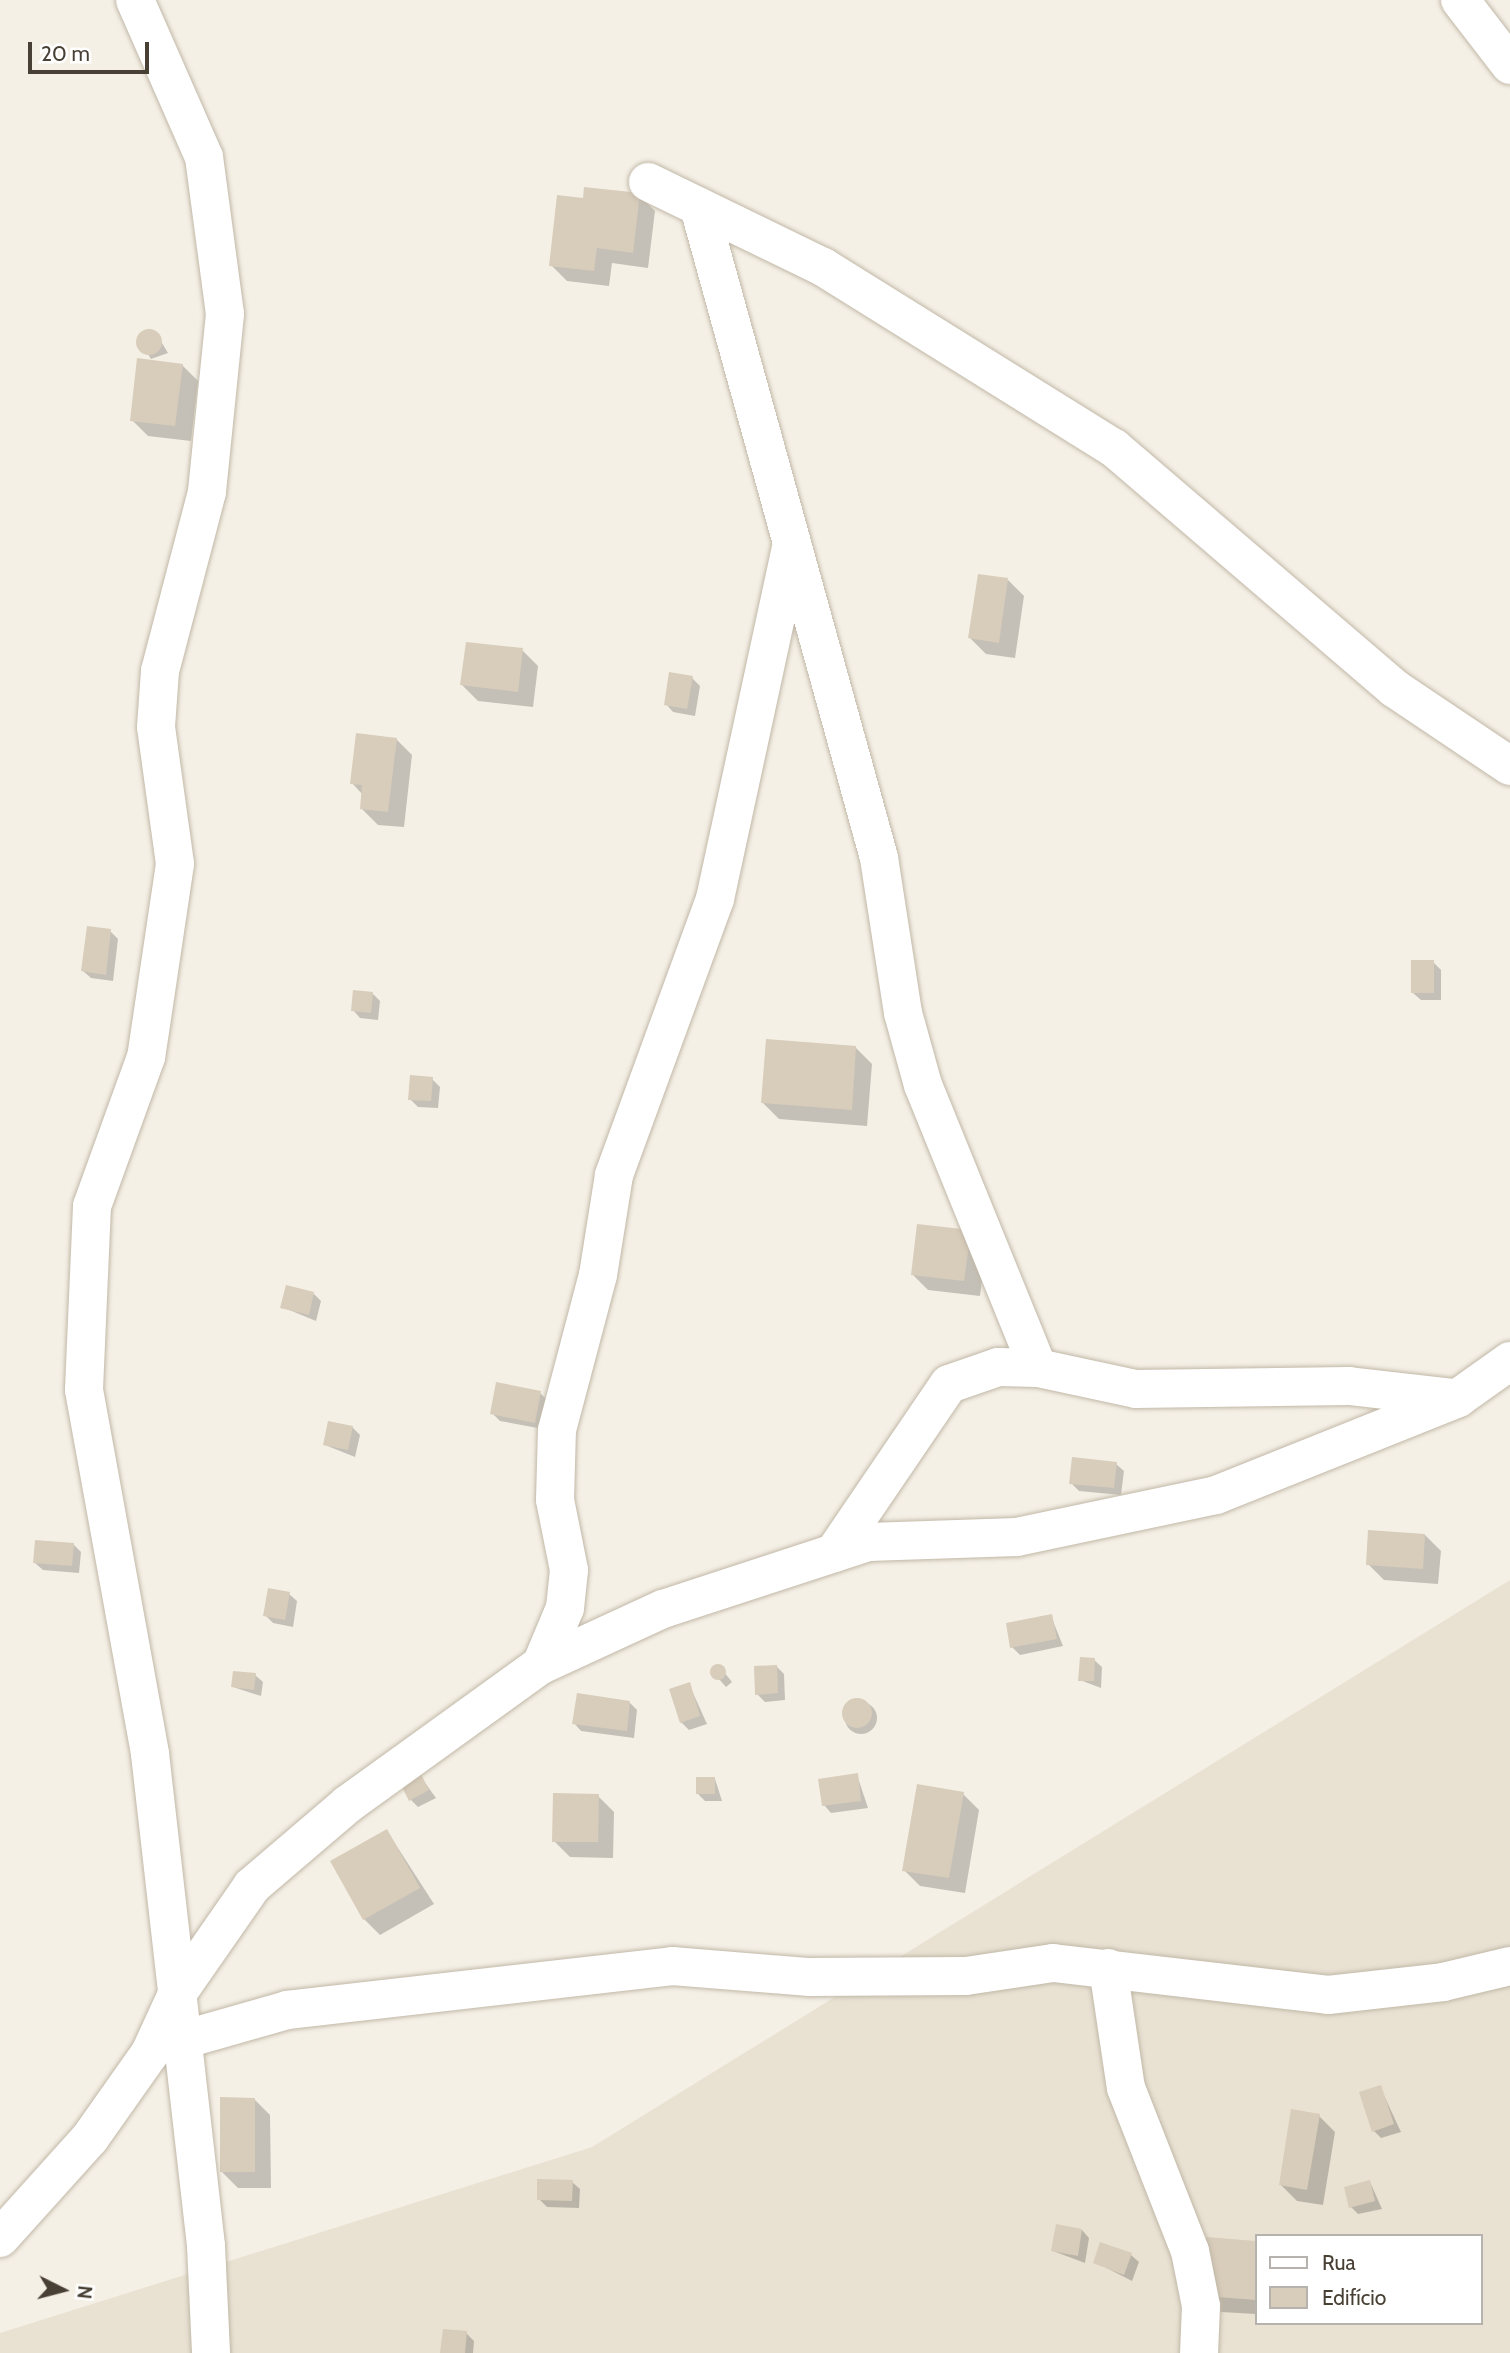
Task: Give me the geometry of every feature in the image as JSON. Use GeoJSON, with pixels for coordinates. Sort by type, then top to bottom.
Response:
{"type":"FeatureCollection","features":[{"type":"Feature","properties":{"kind":"street"},"geometry":{"type":"LineString","coordinates":[[135,0],[204,158],[225,314],[207,492],[160,671],[156,727],[175,864],[146,1057],[92,1206],[85,1378],[150,1754],[182,2040],[211,2353]]}},
{"type":"Feature","properties":{"kind":"street"},"geometry":{"type":"LineString","coordinates":[[1460,0],[1508,51]]}},
{"type":"Feature","properties":{"kind":"street"},"geometry":{"type":"LineString","coordinates":[[648,182],[823,267],[1114,447],[1394,688],[1510,766]]}},
{"type":"Feature","properties":{"kind":"street"},"geometry":{"type":"LineString","coordinates":[[699,207],[879,858],[903,1013],[923,1085],[1038,1368]]}},
{"type":"Feature","properties":{"kind":"street"},"geometry":{"type":"LineString","coordinates":[[541,1665],[565,1608],[569,1570],[555,1500],[557,1430],[598,1275],[614,1175],[715,899],[792,544]]}},
{"type":"Feature","properties":{"kind":"street"},"geometry":{"type":"LineString","coordinates":[[0,2238],[90,2138],[150,2053],[177,1994],[252,1886],[348,1804],[541,1665],[663,1609],[868,1542],[1017,1537],[1216,1495],[1458,1398],[1510,1361]]}},
{"type":"Feature","properties":{"kind":"street"},"geometry":{"type":"LineString","coordinates":[[834,1553],[948,1384],[998,1367],[1038,1368],[1136,1389],[1349,1386],[1458,1398]]}},
{"type":"Feature","properties":{"kind":"street"},"geometry":{"type":"LineString","coordinates":[[182,2040],[287,2010],[672,1966],[810,1977],[966,1976],[1053,1963],[1328,1995],[1443,1982],[1510,1966]]}},
{"type":"Feature","properties":{"kind":"street"},"geometry":{"type":"LineString","coordinates":[[1108,1968],[1126,2088],[1190,2251],[1201,2306],[1199,2353]]}},
{"type":"Feature","properties":{"kind":"shaded area"},"geometry":{"type":"Polygon","coordinates":[[[1510,1580],[1510,2353],[0,2353],[0,2333],[592,2147],[1510,1580]]]}},
{"type":"Feature","properties":{"kind":"building"},"geometry":{"type":"Polygon","coordinates":[[[584,187],[640,193],[633,253],[597,248],[594,271],[549,266],[557,195],[583,198],[584,187]]]}},
{"type":"Feature","properties":{"kind":"building"},"geometry":{"type":"Polygon","coordinates":[[[149,329],[158,333],[162,342],[158,351],[149,355],[140,351],[136,342],[140,333],[149,329]]]}},
{"type":"Feature","properties":{"kind":"building"},"geometry":{"type":"Polygon","coordinates":[[[137,358],[183,364],[175,426],[130,421],[137,358]]]}},
{"type":"Feature","properties":{"kind":"building"},"geometry":{"type":"Polygon","coordinates":[[[978,574],[1008,578],[999,643],[968,638],[978,574]]]}},
{"type":"Feature","properties":{"kind":"building"},"geometry":{"type":"Polygon","coordinates":[[[466,642],[523,648],[518,692],[460,685],[466,642]]]}},
{"type":"Feature","properties":{"kind":"building"},"geometry":{"type":"Polygon","coordinates":[[[669,672],[693,676],[687,709],[664,705],[669,672]]]}},
{"type":"Feature","properties":{"kind":"building"},"geometry":{"type":"Polygon","coordinates":[[[356,733],[397,738],[388,812],[360,809],[362,785],[350,784],[356,733]]]}},
{"type":"Feature","properties":{"kind":"building"},"geometry":{"type":"Polygon","coordinates":[[[87,926],[111,929],[106,975],[81,971],[87,926]]]}},
{"type":"Feature","properties":{"kind":"building"},"geometry":{"type":"Polygon","coordinates":[[[1411,960],[1434,960],[1434,993],[1411,993],[1411,960]]]}},
{"type":"Feature","properties":{"kind":"building"},"geometry":{"type":"Polygon","coordinates":[[[353,990],[373,992],[371,1013],[351,1011],[353,990]]]}},
{"type":"Feature","properties":{"kind":"building"},"geometry":{"type":"Polygon","coordinates":[[[766,1039],[856,1046],[852,1110],[761,1103],[766,1039]]]}},
{"type":"Feature","properties":{"kind":"building"},"geometry":{"type":"Polygon","coordinates":[[[410,1075],[433,1077],[431,1101],[408,1100],[410,1075]]]}},
{"type":"Feature","properties":{"kind":"building"},"geometry":{"type":"Polygon","coordinates":[[[917,1224],[971,1230],[964,1281],[911,1275],[917,1224]]]}},
{"type":"Feature","properties":{"kind":"building"},"geometry":{"type":"Polygon","coordinates":[[[286,1285],[314,1292],[309,1315],[280,1308],[286,1285]]]}},
{"type":"Feature","properties":{"kind":"building"},"geometry":{"type":"Polygon","coordinates":[[[496,1382],[541,1391],[535,1423],[490,1414],[496,1382]]]}},
{"type":"Feature","properties":{"kind":"building"},"geometry":{"type":"Polygon","coordinates":[[[328,1421],[353,1426],[348,1450],[323,1445],[328,1421]]]}},
{"type":"Feature","properties":{"kind":"building"},"geometry":{"type":"Polygon","coordinates":[[[1072,1457],[1117,1462],[1114,1488],[1069,1484],[1072,1457]]]}},
{"type":"Feature","properties":{"kind":"building"},"geometry":{"type":"Polygon","coordinates":[[[1368,1530],[1425,1534],[1423,1569],[1366,1565],[1368,1530]]]}},
{"type":"Feature","properties":{"kind":"building"},"geometry":{"type":"Polygon","coordinates":[[[35,1540],[74,1543],[72,1566],[33,1563],[35,1540]]]}},
{"type":"Feature","properties":{"kind":"building"},"geometry":{"type":"Polygon","coordinates":[[[268,1588],[290,1592],[285,1620],[263,1616],[268,1588]]]}},
{"type":"Feature","properties":{"kind":"building"},"geometry":{"type":"Polygon","coordinates":[[[1052,1614],[1057,1639],[1010,1648],[1006,1623],[1052,1614]]]}},
{"type":"Feature","properties":{"kind":"building"},"geometry":{"type":"Polygon","coordinates":[[[1080,1657],[1095,1658],[1094,1681],[1078,1681],[1080,1657]]]}},
{"type":"Feature","properties":{"kind":"building"},"geometry":{"type":"Polygon","coordinates":[[[718,1664],[726,1672],[718,1680],[710,1672],[718,1664]]]}},
{"type":"Feature","properties":{"kind":"building"},"geometry":{"type":"Polygon","coordinates":[[[777,1665],[778,1693],[755,1695],[754,1666],[777,1665]]]}},
{"type":"Feature","properties":{"kind":"building"},"geometry":{"type":"Polygon","coordinates":[[[233,1671],[256,1673],[254,1690],[231,1687],[233,1671]]]}},
{"type":"Feature","properties":{"kind":"building"},"geometry":{"type":"Polygon","coordinates":[[[690,1682],[700,1716],[680,1723],[669,1689],[690,1682]]]}},
{"type":"Feature","properties":{"kind":"building"},"geometry":{"type":"Polygon","coordinates":[[[577,1693],[630,1701],[627,1731],[572,1724],[577,1693]]]}},
{"type":"Feature","properties":{"kind":"building"},"geometry":{"type":"Polygon","coordinates":[[[857,1698],[868,1702],[872,1713],[868,1724],[857,1728],[846,1724],[842,1713],[846,1702],[857,1698]]]}},
{"type":"Feature","properties":{"kind":"building"},"geometry":{"type":"Polygon","coordinates":[[[419,1770],[429,1790],[409,1801],[399,1781],[419,1770]]]}},
{"type":"Feature","properties":{"kind":"building"},"geometry":{"type":"Polygon","coordinates":[[[858,1773],[861,1801],[822,1806],[818,1779],[858,1773]]]}},
{"type":"Feature","properties":{"kind":"building"},"geometry":{"type":"Polygon","coordinates":[[[696,1777],[715,1777],[715,1794],[696,1794],[696,1777]]]}},
{"type":"Feature","properties":{"kind":"building"},"geometry":{"type":"Polygon","coordinates":[[[917,1784],[964,1792],[949,1878],[902,1871],[917,1784]]]}},
{"type":"Feature","properties":{"kind":"building"},"geometry":{"type":"Polygon","coordinates":[[[553,1793],[599,1794],[598,1842],[552,1842],[553,1793]]]}},
{"type":"Feature","properties":{"kind":"building"},"geometry":{"type":"Polygon","coordinates":[[[387,1829],[420,1888],[363,1920],[330,1861],[387,1829]]]}},
{"type":"Feature","properties":{"kind":"building"},"geometry":{"type":"Polygon","coordinates":[[[1381,2085],[1394,2124],[1372,2132],[1359,2092],[1381,2085]]]}},
{"type":"Feature","properties":{"kind":"building"},"geometry":{"type":"Polygon","coordinates":[[[220,2097],[255,2098],[255,2172],[220,2172],[220,2097]]]}},
{"type":"Feature","properties":{"kind":"building"},"geometry":{"type":"Polygon","coordinates":[[[1291,2109],[1320,2114],[1307,2190],[1279,2185],[1291,2109]]]}},
{"type":"Feature","properties":{"kind":"building"},"geometry":{"type":"Polygon","coordinates":[[[537,2179],[573,2180],[572,2201],[537,2200],[537,2179]]]}},
{"type":"Feature","properties":{"kind":"building"},"geometry":{"type":"Polygon","coordinates":[[[1370,2180],[1375,2201],[1349,2208],[1344,2187],[1370,2180]]]}},
{"type":"Feature","properties":{"kind":"building"},"geometry":{"type":"Polygon","coordinates":[[[1056,2224],[1082,2229],[1078,2256],[1051,2251],[1056,2224]]]}},
{"type":"Feature","properties":{"kind":"building"},"geometry":{"type":"Polygon","coordinates":[[[1206,2237],[1254,2241],[1254,2300],[1203,2296],[1206,2237]]]}},
{"type":"Feature","properties":{"kind":"building"},"geometry":{"type":"Polygon","coordinates":[[[1100,2242],[1132,2253],[1124,2275],[1093,2263],[1100,2242]]]}},
{"type":"Feature","properties":{"kind":"building"},"geometry":{"type":"Polygon","coordinates":[[[443,2329],[467,2331],[465,2353],[440,2353],[443,2329]]]}}]}
